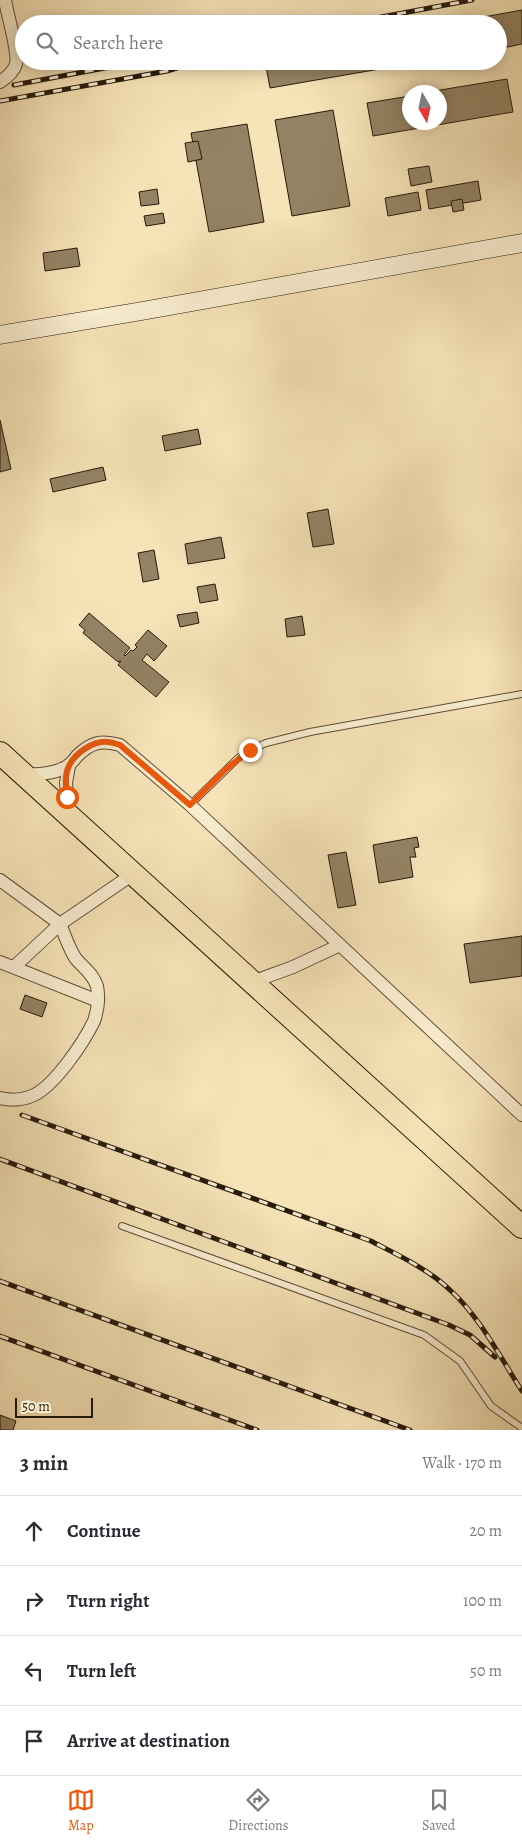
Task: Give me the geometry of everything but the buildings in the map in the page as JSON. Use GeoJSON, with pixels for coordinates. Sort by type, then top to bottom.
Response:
{"type":"FeatureCollection","features":[{"type":"Feature","properties":{"kind":"highway"},"geometry":{"type":"LineString","coordinates":[[0,753],[522,1226]]}},
{"type":"Feature","properties":{"kind":"street"},"geometry":{"type":"LineString","coordinates":[[5,0],[15,46]]}},
{"type":"Feature","properties":{"kind":"street"},"geometry":{"type":"LineString","coordinates":[[0,82],[15,66]]}},
{"type":"Feature","properties":{"kind":"street"},"geometry":{"type":"LineString","coordinates":[[0,335],[522,243]]}},
{"type":"Feature","properties":{"kind":"street"},"geometry":{"type":"LineString","coordinates":[[24,775],[46,774],[69,766],[88,747],[97,743],[108,742],[120,745],[190,805],[522,1115]]}},
{"type":"Feature","properties":{"kind":"street"},"geometry":{"type":"LineString","coordinates":[[69,766],[66,782],[69,816]]}},
{"type":"Feature","properties":{"kind":"street"},"geometry":{"type":"LineString","coordinates":[[14,968],[60,924],[133,874]]}},
{"type":"Feature","properties":{"kind":"street"},"geometry":{"type":"LineString","coordinates":[[0,880],[60,924],[72,952],[93,977],[97,987],[98,1000],[93,1021],[56,1078],[43,1090],[28,1098],[11,1100],[0,1098]]}},
{"type":"Feature","properties":{"kind":"street"},"geometry":{"type":"LineString","coordinates":[[252,982],[280,973],[340,945]]}},
{"type":"Feature","properties":{"kind":"street"},"geometry":{"type":"LineString","coordinates":[[0,962],[98,1000]]}},
{"type":"Feature","properties":{"kind":"lane"},"geometry":{"type":"LineString","coordinates":[[190,805],[237,759],[250,750],[266,743],[310,732],[522,694]]}},
{"type":"Feature","properties":{"kind":"lane"},"geometry":{"type":"LineString","coordinates":[[122,1226],[424,1335],[460,1361],[491,1406],[522,1428]]}},
{"type":"Feature","properties":{"kind":"railway"},"geometry":{"type":"LineString","coordinates":[[392,15],[472,0]]}},
{"type":"Feature","properties":{"kind":"railway"},"geometry":{"type":"LineString","coordinates":[[14,85],[94,70]]}},
{"type":"Feature","properties":{"kind":"railway"},"geometry":{"type":"LineString","coordinates":[[0,101],[170,70]]}},
{"type":"Feature","properties":{"kind":"railway"},"geometry":{"type":"LineString","coordinates":[[22,1115],[371,1241],[402,1257],[441,1282],[471,1312],[522,1391]]}},
{"type":"Feature","properties":{"kind":"railway"},"geometry":{"type":"LineString","coordinates":[[0,1159],[449,1325],[470,1335],[495,1357]]}},
{"type":"Feature","properties":{"kind":"railway"},"geometry":{"type":"LineString","coordinates":[[0,1281],[410,1430]]}},
{"type":"Feature","properties":{"kind":"railway"},"geometry":{"type":"LineString","coordinates":[[0,1336],[257,1430]]}},
{"type":"Feature","properties":{"kind":"route"},"geometry":{"type":"LineString","coordinates":[[67,797],[66,782],[69,766],[88,747],[97,743],[108,742],[120,745],[190,805],[225,770],[250,750]]}}]}
